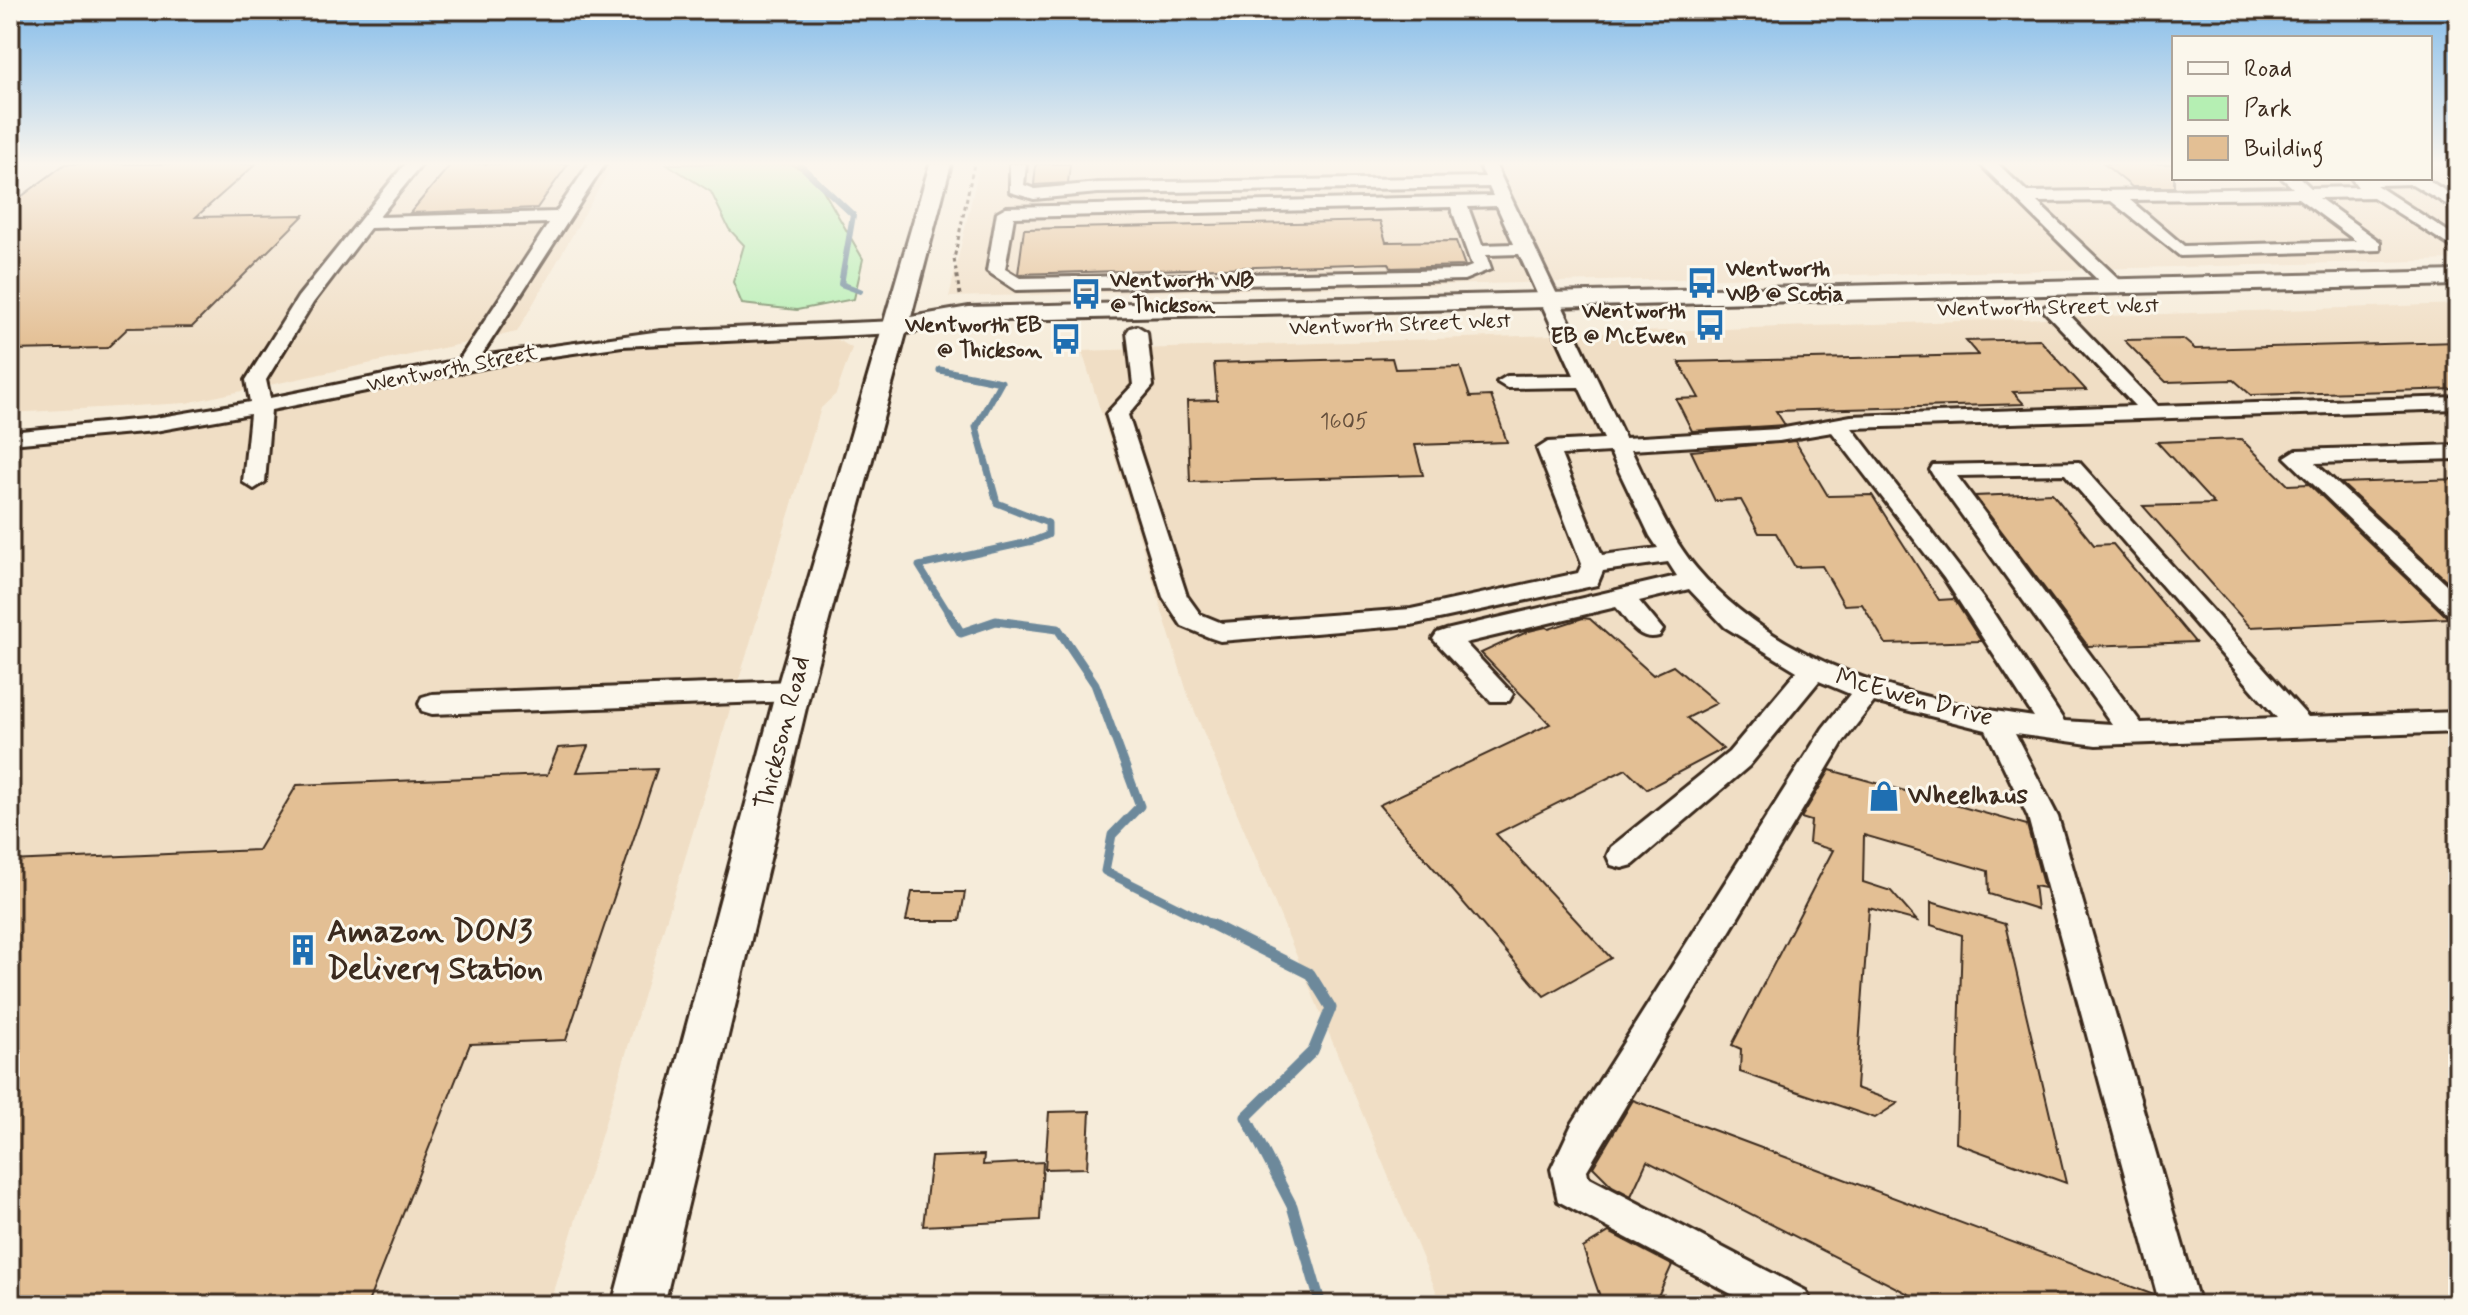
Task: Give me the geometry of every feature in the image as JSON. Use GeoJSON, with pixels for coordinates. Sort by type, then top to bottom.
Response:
{"type":"FeatureCollection","features":[{"type":"Feature","properties":{"kind":"main road","name":"Thickson Road"},"geometry":{"type":"LineString","coordinates":[[638,1305],[832,542],[924,225]]}},
{"type":"Feature","properties":{"kind":"main road","name":"Wentworth Street West"},"geometry":{"type":"LineString","coordinates":[[897,327],[969,338],[2115,286],[2458,278]]}},
{"type":"Feature","properties":{"kind":"main road","name":"Wentworth Street West"},"geometry":{"type":"LineString","coordinates":[[897,327],[969,314],[2052,308],[2458,298]]}},
{"type":"Feature","properties":{"kind":"street"},"geometry":{"type":"LineString","coordinates":[[254,482],[261,405],[256,380],[270,353],[363,225]]}},
{"type":"Feature","properties":{"kind":"street"},"geometry":{"type":"LineString","coordinates":[[465,366],[556,225]]}},
{"type":"Feature","properties":{"kind":"street"},"geometry":{"type":"LineString","coordinates":[[1004,225],[996,271],[1016,284],[1464,275],[1482,269],[1466,225]]}},
{"type":"Feature","properties":{"kind":"street","name":"McEwen Drive"},"geometry":{"type":"LineString","coordinates":[[1515,225],[1587,381],[1674,554],[1694,580],[1734,621],[1814,669],[1868,691],[1995,721],[2096,735],[2458,722]]}},
{"type":"Feature","properties":{"kind":"street"},"geometry":{"type":"LineString","coordinates":[[2053,225],[2115,286]]}},
{"type":"Feature","properties":{"kind":"street"},"geometry":{"type":"LineString","coordinates":[[2150,225],[2180,251],[2374,246],[2346,225]]}},
{"type":"Feature","properties":{"kind":"street"},"geometry":{"type":"LineString","coordinates":[[2427,225],[2458,246]]}},
{"type":"Feature","properties":{"kind":"street"},"geometry":{"type":"LineString","coordinates":[[1475,250],[1526,249]]}},
{"type":"Feature","properties":{"kind":"street"},"geometry":{"type":"LineString","coordinates":[[2052,308],[2152,412]]}},
{"type":"Feature","properties":{"kind":"street","name":"Wentworth Street"},"geometry":{"type":"LineString","coordinates":[[10,438],[155,423],[583,345],[660,337],[897,327]]}},
{"type":"Feature","properties":{"kind":"street"},"geometry":{"type":"LineString","coordinates":[[1137,332],[1143,386],[1117,414],[1175,597],[1191,620],[1220,632],[1411,617],[1588,579],[1594,564],[1548,449],[1779,435],[1837,424],[2458,403]]}},
{"type":"Feature","properties":{"kind":"street"},"geometry":{"type":"LineString","coordinates":[[1507,382],[1587,381]]}},
{"type":"Feature","properties":{"kind":"street"},"geometry":{"type":"LineString","coordinates":[[1837,424],[1978,606],[2023,672],[2056,730]]}},
{"type":"Feature","properties":{"kind":"street"},"geometry":{"type":"LineString","coordinates":[[2458,452],[2296,457],[2458,609]]}},
{"type":"Feature","properties":{"kind":"street"},"geometry":{"type":"LineString","coordinates":[[2134,734],[1941,470],[2071,467],[2301,728]]}},
{"type":"Feature","properties":{"kind":"street"},"geometry":{"type":"LineString","coordinates":[[1594,564],[1674,554]]}},
{"type":"Feature","properties":{"kind":"street"},"geometry":{"type":"LineString","coordinates":[[1500,694],[1446,639],[1694,580]]}},
{"type":"Feature","properties":{"kind":"street"},"geometry":{"type":"LineString","coordinates":[[1622,597],[1650,630]]}},
{"type":"Feature","properties":{"kind":"street"},"geometry":{"type":"LineString","coordinates":[[1622,856],[1739,759],[1814,669]]}},
{"type":"Feature","properties":{"kind":"street"},"geometry":{"type":"LineString","coordinates":[[432,704],[793,691]]}},
{"type":"Feature","properties":{"kind":"street"},"geometry":{"type":"LineString","coordinates":[[1792,1305],[1571,1188],[1569,1169],[1592,1124],[1825,749],[1868,691]]}},
{"type":"Feature","properties":{"kind":"street"},"geometry":{"type":"LineString","coordinates":[[1995,721],[2043,817],[2180,1305]]}},
{"type":"Feature","properties":{"kind":"path"},"geometry":{"type":"LineString","coordinates":[[960,295],[954,259],[961,225]]}},
{"type":"Feature","properties":{"kind":"shaded area"},"geometry":{"type":"Polygon","coordinates":[[[10,225],[578,225],[517,332],[186,403],[10,413],[10,225]]]}},
{"type":"Feature","properties":{"kind":"shaded area"},"geometry":{"type":"Polygon","coordinates":[[[966,225],[2458,225],[2458,260],[949,297],[966,225]]]}},
{"type":"Feature","properties":{"kind":"shaded area"},"geometry":{"type":"Polygon","coordinates":[[[2458,304],[2458,1305],[1442,1305],[1188,695],[1082,351],[2458,304]]]}},
{"type":"Feature","properties":{"kind":"shaded area"},"geometry":{"type":"Polygon","coordinates":[[[835,338],[852,348],[836,394],[821,408],[550,1305],[10,1305],[10,441],[106,436],[603,346],[835,338]]]}},
{"type":"Feature","properties":{"kind":"green space"},"geometry":{"type":"Polygon","coordinates":[[[727,225],[844,225],[863,259],[854,299],[797,310],[742,304],[733,282],[744,245],[727,225]]]}},
{"type":"Feature","properties":{"kind":"building"},"geometry":{"type":"Polygon","coordinates":[[[10,225],[294,225],[192,327],[128,328],[107,348],[10,350],[10,225]]]}},
{"type":"Feature","properties":{"kind":"building"},"geometry":{"type":"Polygon","coordinates":[[[1381,225],[1386,242],[1456,241],[1465,266],[1391,268],[1389,263],[1018,274],[1024,229],[1381,225]]]}},
{"type":"Feature","properties":{"kind":"building"},"geometry":{"type":"Polygon","coordinates":[[[2039,339],[2086,390],[2013,392],[2024,404],[1776,411],[1785,425],[1692,431],[1676,399],[1699,398],[1679,362],[1978,355],[1966,341],[2039,339]]]}},
{"type":"Feature","properties":{"kind":"building"},"geometry":{"type":"Polygon","coordinates":[[[2183,339],[2195,349],[2458,342],[2458,389],[2251,395],[2234,380],[2166,382],[2124,340],[2183,339]]]}},
{"type":"Feature","properties":{"kind":"building"},"geometry":{"type":"Polygon","coordinates":[[[1392,358],[1395,369],[1460,367],[1470,397],[1491,396],[1507,442],[1415,445],[1423,475],[1190,482],[1187,401],[1217,400],[1214,363],[1392,358]]]}},
{"type":"Feature","properties":{"kind":"building"},"geometry":{"type":"Polygon","coordinates":[[[2241,439],[2288,485],[2309,484],[2448,618],[2250,627],[2143,506],[2214,504],[2157,442],[2241,439]]]}},
{"type":"Feature","properties":{"kind":"building"},"geometry":{"type":"Polygon","coordinates":[[[1795,441],[1828,496],[1872,495],[1939,600],[1954,599],[1981,641],[1886,644],[1862,604],[1844,605],[1822,566],[1795,567],[1776,533],[1759,533],[1741,500],[1715,501],[1691,451],[1795,441]]]}},
{"type":"Feature","properties":{"kind":"building"},"geometry":{"type":"Polygon","coordinates":[[[2458,479],[2458,591],[2341,483],[2458,479]]]}},
{"type":"Feature","properties":{"kind":"building"},"geometry":{"type":"Polygon","coordinates":[[[2052,493],[2094,545],[2113,544],[2195,642],[2088,646],[1975,496],[2052,493]]]}},
{"type":"Feature","properties":{"kind":"building"},"geometry":{"type":"Polygon","coordinates":[[[1583,618],[1590,619],[1653,675],[1673,666],[1717,703],[1687,718],[1723,749],[1647,789],[1626,769],[1496,834],[1611,958],[1544,996],[1379,805],[1550,724],[1481,653],[1529,631],[1549,629],[1583,618]]]}},
{"type":"Feature","properties":{"kind":"building","name":"Amazon DON3 Delivery Station"},"geometry":{"type":"Polygon","coordinates":[[[588,746],[577,772],[657,769],[566,1040],[470,1044],[367,1305],[10,1305],[10,861],[258,850],[297,785],[547,775],[558,748],[588,746]]]}},
{"type":"Feature","properties":{"kind":"building"},"geometry":{"type":"Polygon","coordinates":[[[1830,770],[2027,825],[2044,888],[2034,886],[2037,909],[1989,894],[1988,871],[1864,835],[1863,882],[1891,891],[1917,921],[1869,908],[1856,1088],[1898,1103],[1875,1118],[1740,1072],[1741,1049],[1732,1045],[1833,850],[1809,843],[1811,821],[1801,818],[1830,770]]]}},
{"type":"Feature","properties":{"kind":"building"},"geometry":{"type":"Polygon","coordinates":[[[912,892],[965,892],[960,921],[906,921],[912,892]]]}},
{"type":"Feature","properties":{"kind":"building"},"geometry":{"type":"Polygon","coordinates":[[[1931,902],[2005,924],[2066,1183],[1956,1143],[1962,935],[1931,925],[1931,902]]]}},
{"type":"Feature","properties":{"kind":"building"},"geometry":{"type":"Polygon","coordinates":[[[1633,1100],[2154,1295],[2157,1305],[1930,1305],[1647,1161],[1631,1196],[1612,1186],[1593,1167],[1633,1100]]]}},
{"type":"Feature","properties":{"kind":"building"},"geometry":{"type":"Polygon","coordinates":[[[1090,1111],[1087,1168],[1045,1169],[1049,1112],[1090,1111]]]}},
{"type":"Feature","properties":{"kind":"building"},"geometry":{"type":"Polygon","coordinates":[[[984,1155],[983,1165],[1043,1162],[1040,1220],[923,1226],[931,1157],[984,1155]]]}},
{"type":"Feature","properties":{"kind":"building"},"geometry":{"type":"Polygon","coordinates":[[[1609,1232],[1672,1265],[1654,1305],[1603,1305],[1583,1248],[1609,1232]]]}},
{"type":"Feature","properties":{"kind":"waterway"},"geometry":{"type":"LineString","coordinates":[[851,225],[841,284],[860,291]]}},
{"type":"Feature","properties":{"kind":"waterway"},"geometry":{"type":"LineString","coordinates":[[940,370],[1001,382],[976,427],[997,503],[1048,523],[1048,535],[1033,541],[919,566],[949,614]]}},
{"type":"Feature","properties":{"kind":"waterway"},"geometry":{"type":"LineString","coordinates":[[948,612],[961,633],[996,621],[1058,629],[1095,684],[1140,806],[1112,835],[1105,871],[1211,924]]}},
{"type":"Feature","properties":{"kind":"waterway"},"geometry":{"type":"LineString","coordinates":[[1211,924],[1215,926]]}},
{"type":"Feature","properties":{"kind":"waterway"},"geometry":{"type":"LineString","coordinates":[[1211,924],[1310,974],[1331,1008],[1313,1051],[1246,1117],[1292,1206],[1321,1305]]}},
{"type":"Feature","properties":{"kind":"place","name":"Wentworth WB @ Scotia"},"geometry":{"type":"Point","coordinates":[1702,283]}},
{"type":"Feature","properties":{"kind":"place","name":"Wentworth WB @ Thickson"},"geometry":{"type":"Point","coordinates":[1086,294]}},
{"type":"Feature","properties":{"kind":"place","name":"Wentworth EB @ McEwen"},"geometry":{"type":"Point","coordinates":[1710,325]}},
{"type":"Feature","properties":{"kind":"place","name":"Wentworth EB @ Thickson"},"geometry":{"type":"Point","coordinates":[1066,339]}},
{"type":"Feature","properties":{"kind":"place","name":"Wheelhaus"},"geometry":{"type":"Point","coordinates":[1884,796]}},
{"type":"Feature","properties":{"kind":"place","name":"Amazon DON3 Delivery Station"},"geometry":{"type":"Point","coordinates":[303,950]}}]}
